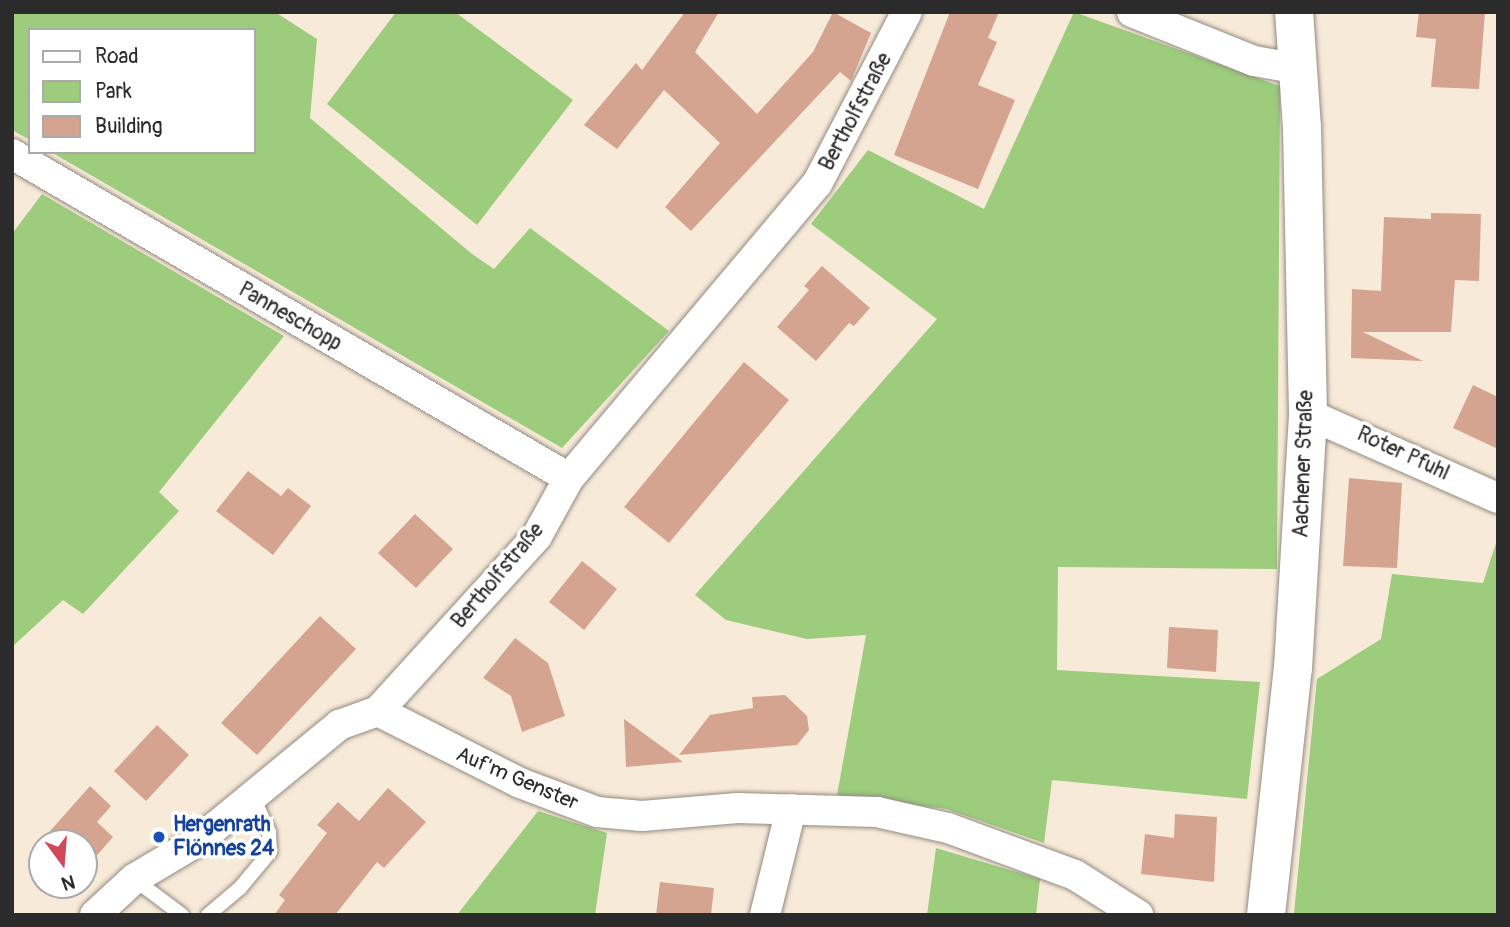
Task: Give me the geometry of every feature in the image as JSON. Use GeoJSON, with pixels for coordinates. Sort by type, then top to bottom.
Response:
{"type":"FeatureCollection","features":[{"type":"Feature","properties":{"kind":"street","name":"Bertholfstraße"},"geometry":{"type":"LineString","coordinates":[[95,915],[134,879],[198,841],[339,726],[378,711],[537,536],[569,478],[817,184],[907,12]]}},
{"type":"Feature","properties":{"kind":"street"},"geometry":{"type":"LineString","coordinates":[[1132,12],[1254,61],[1299,69]]}},
{"type":"Feature","properties":{"kind":"street","name":"Aachener Straße"},"geometry":{"type":"LineString","coordinates":[[1266,915],[1292,681],[1308,414],[1299,69],[1294,12]]}},
{"type":"Feature","properties":{"kind":"street","name":"Panneschopp"},"geometry":{"type":"LineString","coordinates":[[12,154],[569,478]]}},
{"type":"Feature","properties":{"kind":"street","name":"Roter Pfuhl"},"geometry":{"type":"LineString","coordinates":[[1308,414],[1498,498]]}},
{"type":"Feature","properties":{"kind":"street","name":"Auf'm Genster"},"geometry":{"type":"LineString","coordinates":[[378,711],[520,783],[597,812],[642,816],[738,808],[877,812],[948,828],[1075,875],[1138,915]]}},
{"type":"Feature","properties":{"kind":"street"},"geometry":{"type":"LineString","coordinates":[[765,915],[791,809]]}},
{"type":"Feature","properties":{"kind":"lane"},"geometry":{"type":"LineString","coordinates":[[208,915],[240,888],[270,852],[269,832],[253,797]]}},
{"type":"Feature","properties":{"kind":"lane"},"geometry":{"type":"LineString","coordinates":[[134,879],[181,915]]}},
{"type":"Feature","properties":{"kind":"green space"},"geometry":{"type":"Polygon","coordinates":[[[12,12],[275,12],[317,39],[310,118],[472,254],[494,269],[530,228],[669,331],[562,448],[54,154],[256,154],[256,28],[28,28],[28,139],[12,130],[12,12]]]}},
{"type":"Feature","properties":{"kind":"green space"},"geometry":{"type":"Polygon","coordinates":[[[396,12],[455,12],[573,100],[477,225],[327,104],[396,12]]]}},
{"type":"Feature","properties":{"kind":"green space"},"geometry":{"type":"Polygon","coordinates":[[[1074,12],[1280,86],[1277,569],[1058,567],[1057,670],[1260,682],[1247,799],[1052,780],[1044,843],[946,809],[837,795],[866,635],[807,639],[726,620],[695,595],[937,319],[811,224],[868,150],[984,209],[1074,12]]]}},
{"type":"Feature","properties":{"kind":"green space"},"geometry":{"type":"Polygon","coordinates":[[[42,194],[284,336],[159,492],[179,511],[83,614],[63,600],[12,647],[12,234],[42,194]]]}},
{"type":"Feature","properties":{"kind":"green space"},"geometry":{"type":"Polygon","coordinates":[[[1498,537],[1498,915],[1294,913],[1317,679],[1381,639],[1392,574],[1483,583],[1498,537]]]}},
{"type":"Feature","properties":{"kind":"green space"},"geometry":{"type":"Polygon","coordinates":[[[538,811],[607,833],[595,915],[457,915],[538,811]]]}},
{"type":"Feature","properties":{"kind":"green space"},"geometry":{"type":"Polygon","coordinates":[[[936,848],[1040,879],[1036,915],[927,915],[936,848]]]}},
{"type":"Feature","properties":{"kind":"building"},"geometry":{"type":"Polygon","coordinates":[[[685,12],[719,12],[695,52],[757,114],[813,52],[833,12],[871,33],[851,81],[840,72],[691,231],[665,207],[720,143],[664,90],[617,149],[584,125],[636,63],[642,70],[685,12]]]}},
{"type":"Feature","properties":{"kind":"building"},"geometry":{"type":"Polygon","coordinates":[[[950,12],[999,12],[988,38],[997,42],[978,85],[1015,100],[978,189],[894,155],[950,12]]]}},
{"type":"Feature","properties":{"kind":"building"},"geometry":{"type":"Polygon","coordinates":[[[1419,12],[1485,12],[1479,89],[1431,87],[1436,39],[1416,37],[1419,12]]]}},
{"type":"Feature","properties":{"kind":"building"},"geometry":{"type":"Polygon","coordinates":[[[1431,213],[1481,214],[1479,281],[1455,280],[1451,332],[1363,332],[1423,361],[1351,358],[1352,289],[1381,291],[1384,217],[1431,219],[1431,213]]]}},
{"type":"Feature","properties":{"kind":"building"},"geometry":{"type":"Polygon","coordinates":[[[822,266],[870,308],[854,326],[849,323],[816,361],[777,327],[809,290],[804,286],[822,266]]]}},
{"type":"Feature","properties":{"kind":"building"},"geometry":{"type":"Polygon","coordinates":[[[744,362],[789,400],[669,543],[624,507],[744,362]]]}},
{"type":"Feature","properties":{"kind":"building"},"geometry":{"type":"Polygon","coordinates":[[[1473,385],[1498,397],[1498,449],[1453,428],[1473,385]]]}},
{"type":"Feature","properties":{"kind":"building"},"geometry":{"type":"Polygon","coordinates":[[[248,471],[281,496],[288,488],[311,506],[273,555],[216,511],[248,471]]]}},
{"type":"Feature","properties":{"kind":"building"},"geometry":{"type":"Polygon","coordinates":[[[1349,478],[1402,483],[1397,568],[1343,566],[1349,478]]]}},
{"type":"Feature","properties":{"kind":"building"},"geometry":{"type":"Polygon","coordinates":[[[415,514],[453,549],[416,588],[378,553],[415,514]]]}},
{"type":"Feature","properties":{"kind":"building"},"geometry":{"type":"Polygon","coordinates":[[[582,561],[617,589],[584,630],[549,602],[582,561]]]}},
{"type":"Feature","properties":{"kind":"building"},"geometry":{"type":"Polygon","coordinates":[[[320,616],[356,649],[257,755],[221,723],[320,616]]]}},
{"type":"Feature","properties":{"kind":"building"},"geometry":{"type":"Polygon","coordinates":[[[1169,627],[1218,630],[1216,672],[1167,668],[1169,627]]]}},
{"type":"Feature","properties":{"kind":"building"},"geometry":{"type":"Polygon","coordinates":[[[515,638],[548,663],[565,716],[522,732],[511,696],[483,678],[515,638]]]}},
{"type":"Feature","properties":{"kind":"building"},"geometry":{"type":"Polygon","coordinates":[[[785,695],[807,716],[809,730],[797,745],[679,755],[710,715],[753,708],[752,697],[785,695]]]}},
{"type":"Feature","properties":{"kind":"building"},"geometry":{"type":"Polygon","coordinates":[[[624,719],[683,762],[626,767],[624,719]]]}},
{"type":"Feature","properties":{"kind":"building"},"geometry":{"type":"Polygon","coordinates":[[[157,725],[189,755],[146,801],[114,771],[157,725]]]}},
{"type":"Feature","properties":{"kind":"building"},"geometry":{"type":"Polygon","coordinates":[[[90,786],[111,806],[97,822],[113,837],[98,854],[98,829],[52,829],[90,786]]]}},
{"type":"Feature","properties":{"kind":"building"},"geometry":{"type":"Polygon","coordinates":[[[388,788],[426,822],[384,868],[377,862],[335,915],[274,915],[285,900],[279,895],[327,833],[317,825],[338,802],[359,821],[388,788]]]}},
{"type":"Feature","properties":{"kind":"building"},"geometry":{"type":"Polygon","coordinates":[[[1175,814],[1217,817],[1214,882],[1141,874],[1145,834],[1174,838],[1175,814]]]}},
{"type":"Feature","properties":{"kind":"building"},"geometry":{"type":"Polygon","coordinates":[[[660,882],[714,888],[711,915],[656,915],[660,882]]]}},
{"type":"Feature","properties":{"kind":"place","name":"Hergenrath Flönnes 24"},"geometry":{"type":"Point","coordinates":[159,837]}}]}
